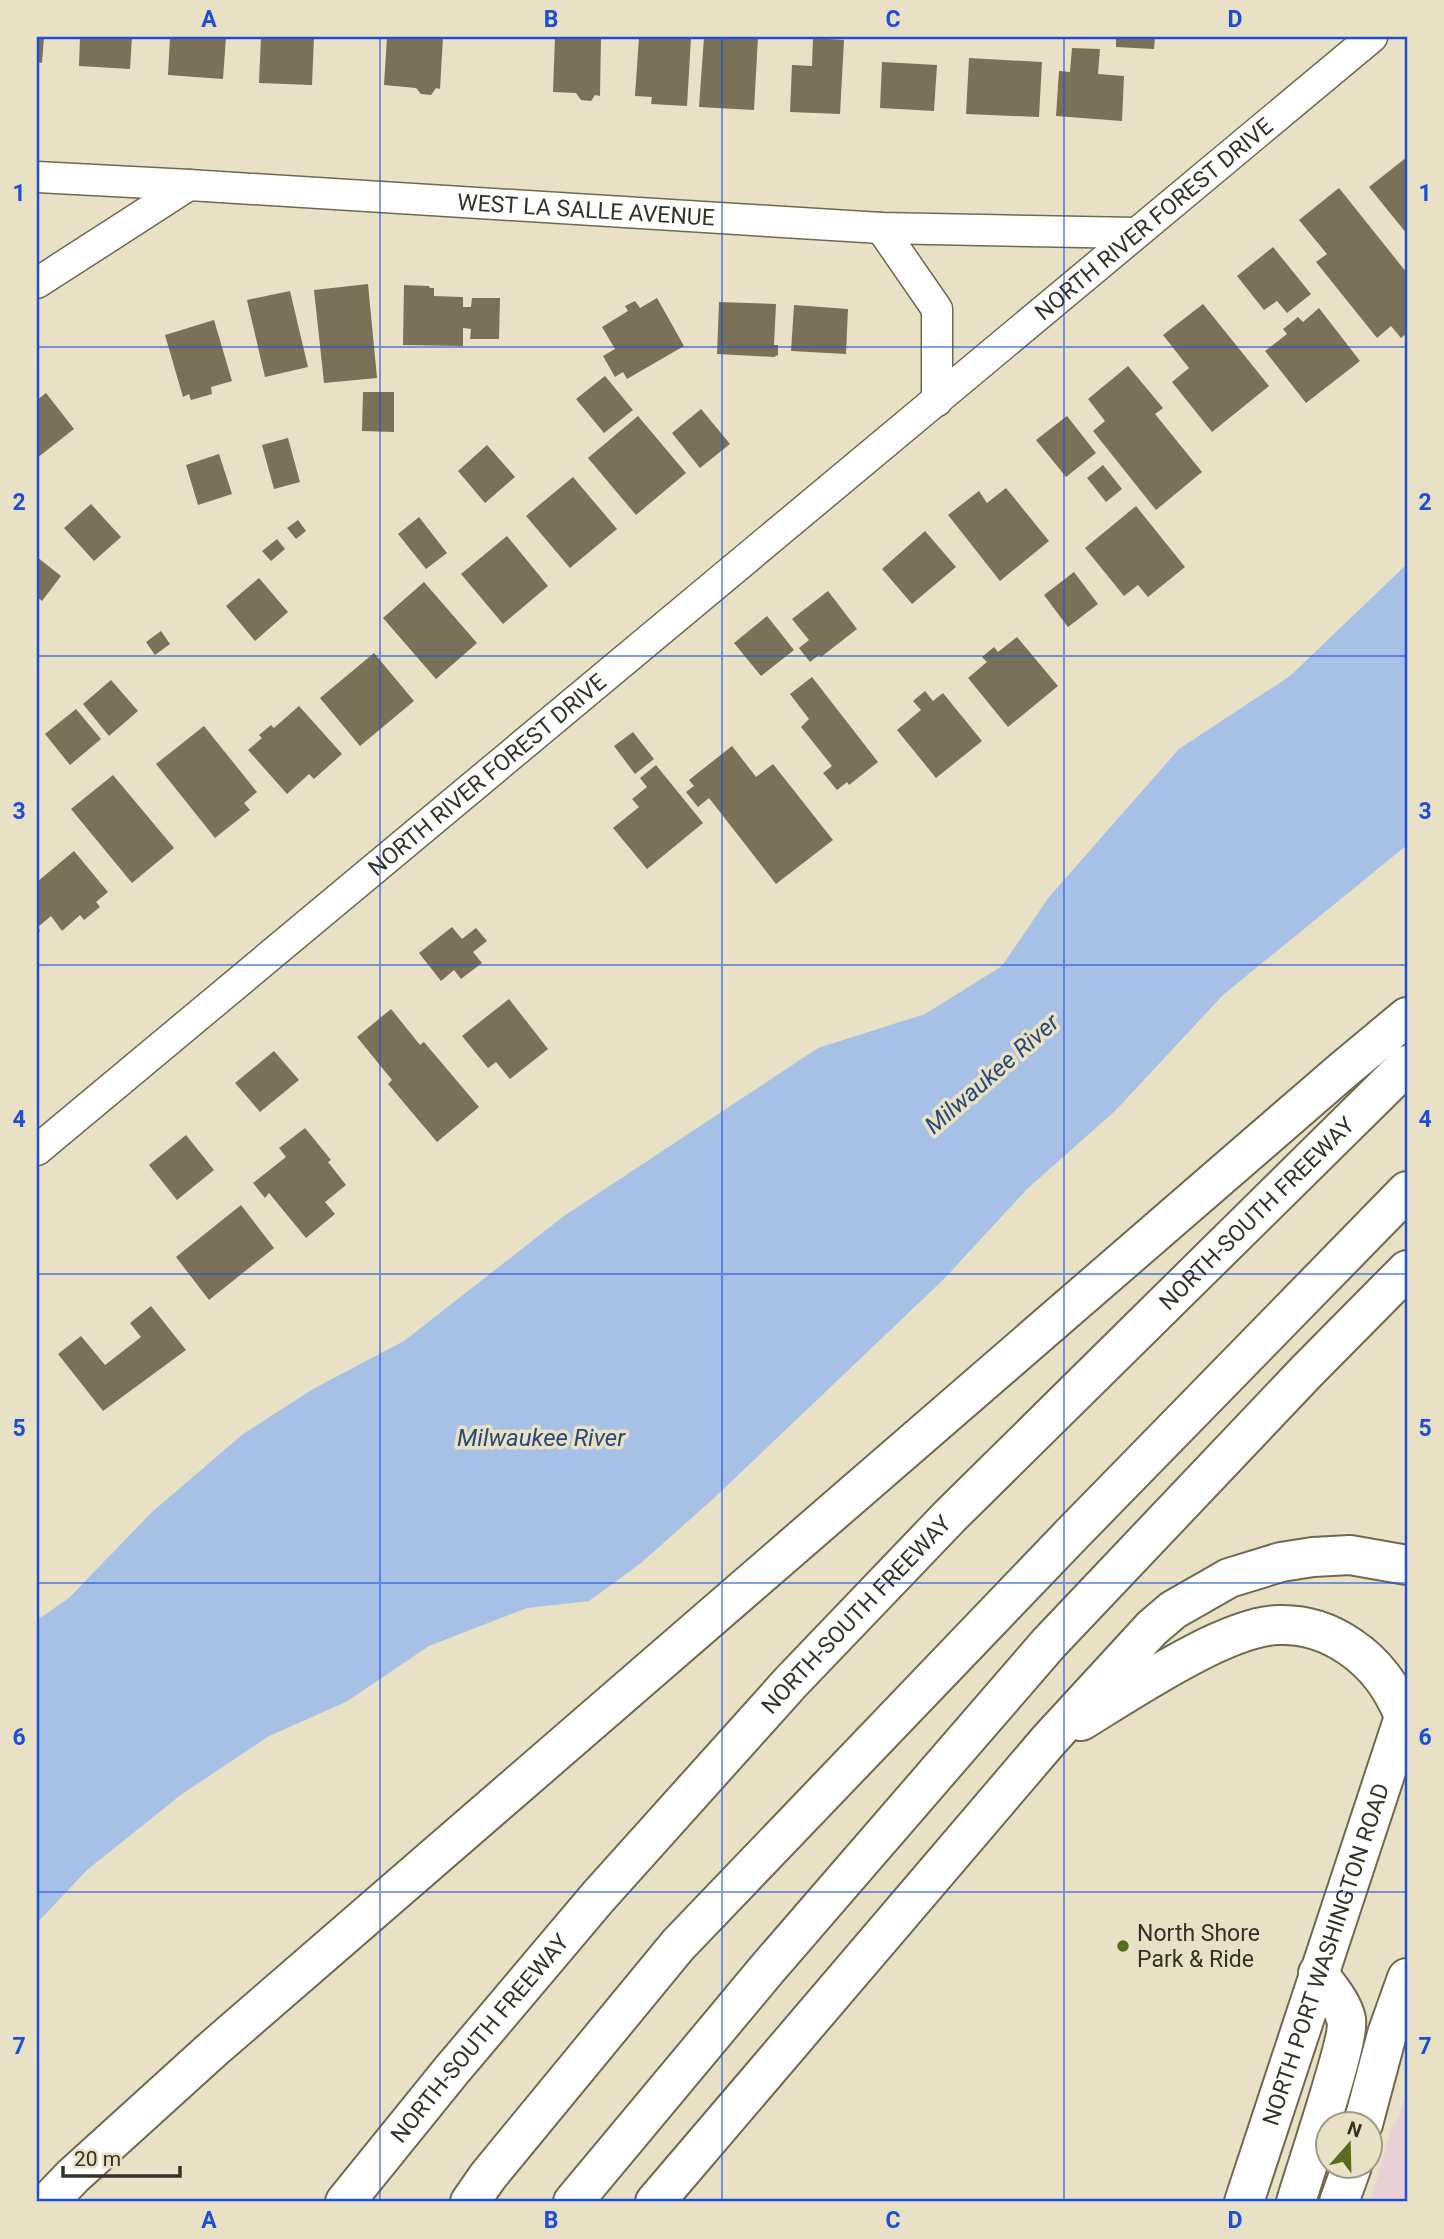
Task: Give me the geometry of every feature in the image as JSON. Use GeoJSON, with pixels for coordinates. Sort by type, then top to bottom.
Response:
{"type":"FeatureCollection","features":[{"type":"Feature","properties":{"kind":"main road"},"geometry":{"type":"LineString","coordinates":[[48,2202],[156,2101],[1331,1080],[1407,1017]]}},
{"type":"Feature","properties":{"kind":"main road","name":"NORTH-SOUTH FREEWAY"},"geometry":{"type":"LineString","coordinates":[[345,2202],[582,1915],[791,1682],[950,1516],[1407,1065]]}},
{"type":"Feature","properties":{"kind":"main road"},"geometry":{"type":"LineString","coordinates":[[470,2202],[488,2176],[678,1945],[1081,1524],[1407,1191]]}},
{"type":"Feature","properties":{"kind":"main road"},"geometry":{"type":"LineString","coordinates":[[573,2202],[768,1968],[1049,1643],[1297,1381],[1407,1270]]}},
{"type":"Feature","properties":{"kind":"main road"},"geometry":{"type":"LineString","coordinates":[[655,2202],[1049,1740],[1152,1628],[1173,1610],[1229,1578],[1281,1562],[1350,1555],[1407,1565]]}},
{"type":"Feature","properties":{"kind":"main road"},"geometry":{"type":"LineString","coordinates":[[1049,1740],[1204,1650],[1254,1630],[1276,1625],[1307,1626],[1335,1637],[1354,1649],[1382,1675],[1406,1712]]}},
{"type":"Feature","properties":{"kind":"main road","name":"NORTH PORT WASHINGTON ROAD"},"geometry":{"type":"LineString","coordinates":[[1244,2202],[1406,1712]]}},
{"type":"Feature","properties":{"kind":"main road"},"geometry":{"type":"LineString","coordinates":[[1296,2202],[1348,2022],[1341,2006],[1318,1973]]}},
{"type":"Feature","properties":{"kind":"main road"},"geometry":{"type":"LineString","coordinates":[[1368,2110],[1397,2037],[1407,1978]]}},
{"type":"Feature","properties":{"kind":"main road"},"geometry":{"type":"LineString","coordinates":[[76,2202],[156,2101]]}},
{"type":"Feature","properties":{"kind":"main road"},"geometry":{"type":"LineString","coordinates":[[1339,2202],[1347,2180]]}},
{"type":"Feature","properties":{"kind":"street","name":"NORTH RIVER FOREST DRIVE"},"geometry":{"type":"LineString","coordinates":[[37,1150],[1372,37]]}},
{"type":"Feature","properties":{"kind":"street","name":"WEST LA SALLE AVENUE"},"geometry":{"type":"LineString","coordinates":[[37,177],[881,228],[1135,233]]}},
{"type":"Feature","properties":{"kind":"street"},"geometry":{"type":"LineString","coordinates":[[37,283],[189,185]]}},
{"type":"Feature","properties":{"kind":"street"},"geometry":{"type":"LineString","coordinates":[[881,228],[937,309],[937,401]]}},
{"type":"Feature","properties":{"kind":"shaded area"},"geometry":{"type":"Polygon","coordinates":[[[1407,2091],[1407,2202],[1370,2202],[1376,2180],[1384,2180],[1384,2154],[1392,2127],[1397,2121],[1407,2091]]]}},
{"type":"Feature","properties":{"kind":"water","name":"Milwaukee River"},"geometry":{"type":"Polygon","coordinates":[[[1407,564],[1407,845],[1223,995],[1116,1110],[1027,1189],[943,1280],[713,1499],[641,1563],[589,1601],[527,1608],[429,1646],[346,1702],[269,1736],[182,1794],[87,1870],[37,1923],[37,1620],[69,1598],[152,1512],[243,1434],[313,1389],[404,1341],[564,1216],[818,1048],[925,1014],[1002,966],[1049,897],[1179,749],[1290,676],[1407,564]]]}},
{"type":"Feature","properties":{"kind":"building"},"geometry":{"type":"Polygon","coordinates":[[[37,37],[44,37],[42,63],[37,62],[37,37]]]}},
{"type":"Feature","properties":{"kind":"building"},"geometry":{"type":"Polygon","coordinates":[[[80,37],[132,37],[130,69],[79,66],[80,37]]]}},
{"type":"Feature","properties":{"kind":"building"},"geometry":{"type":"Polygon","coordinates":[[[170,37],[226,37],[223,79],[168,75],[170,37]]]}},
{"type":"Feature","properties":{"kind":"building"},"geometry":{"type":"Polygon","coordinates":[[[261,37],[314,37],[312,85],[259,83],[261,37]]]}},
{"type":"Feature","properties":{"kind":"building"},"geometry":{"type":"Polygon","coordinates":[[[387,37],[443,37],[440,89],[436,88],[431,95],[421,94],[416,88],[384,85],[387,37]]]}},
{"type":"Feature","properties":{"kind":"building"},"geometry":{"type":"Polygon","coordinates":[[[555,37],[601,37],[600,96],[595,95],[591,101],[581,100],[576,93],[553,92],[555,37]]]}},
{"type":"Feature","properties":{"kind":"building"},"geometry":{"type":"Polygon","coordinates":[[[639,37],[691,38],[687,106],[651,104],[652,97],[635,96],[639,37]]]}},
{"type":"Feature","properties":{"kind":"building"},"geometry":{"type":"Polygon","coordinates":[[[704,37],[758,37],[754,110],[699,107],[704,37]]]}},
{"type":"Feature","properties":{"kind":"building"},"geometry":{"type":"Polygon","coordinates":[[[1116,37],[1155,37],[1154,49],[1116,47],[1116,37]]]}},
{"type":"Feature","properties":{"kind":"building"},"geometry":{"type":"Polygon","coordinates":[[[813,38],[844,40],[840,114],[790,112],[792,65],[812,66],[813,38]]]}},
{"type":"Feature","properties":{"kind":"building"},"geometry":{"type":"Polygon","coordinates":[[[1072,48],[1100,49],[1098,74],[1124,76],[1122,121],[1056,116],[1059,71],[1070,72],[1072,48]]]}},
{"type":"Feature","properties":{"kind":"building"},"geometry":{"type":"Polygon","coordinates":[[[969,58],[1042,62],[1039,117],[966,114],[969,58]]]}},
{"type":"Feature","properties":{"kind":"building"},"geometry":{"type":"Polygon","coordinates":[[[882,62],[937,65],[934,111],[880,108],[882,62]]]}},
{"type":"Feature","properties":{"kind":"building"},"geometry":{"type":"Polygon","coordinates":[[[1407,157],[1407,234],[1369,187],[1407,157]]]}},
{"type":"Feature","properties":{"kind":"building"},"geometry":{"type":"Polygon","coordinates":[[[1339,188],[1407,273],[1407,333],[1401,338],[1391,326],[1377,338],[1316,262],[1327,254],[1299,220],[1339,188]]]}},
{"type":"Feature","properties":{"kind":"building"},"geometry":{"type":"Polygon","coordinates":[[[1273,247],[1311,294],[1287,313],[1277,301],[1264,310],[1237,276],[1273,247]]]}},
{"type":"Feature","properties":{"kind":"building"},"geometry":{"type":"Polygon","coordinates":[[[368,284],[377,378],[324,383],[314,290],[368,284]]]}},
{"type":"Feature","properties":{"kind":"building"},"geometry":{"type":"Polygon","coordinates":[[[404,285],[429,286],[434,288],[434,296],[463,297],[463,307],[471,307],[472,298],[500,298],[499,339],[470,339],[471,329],[463,328],[463,346],[403,345],[404,285]]]}},
{"type":"Feature","properties":{"kind":"building"},"geometry":{"type":"Polygon","coordinates":[[[290,291],[308,367],[265,377],[247,300],[290,291]]]}},
{"type":"Feature","properties":{"kind":"building"},"geometry":{"type":"Polygon","coordinates":[[[657,298],[684,346],[627,379],[623,372],[615,377],[603,356],[615,349],[602,327],[628,311],[625,306],[635,301],[640,308],[657,298]]]}},
{"type":"Feature","properties":{"kind":"building"},"geometry":{"type":"Polygon","coordinates":[[[719,302],[776,304],[774,345],[778,345],[778,355],[717,354],[719,302]]]}},
{"type":"Feature","properties":{"kind":"building"},"geometry":{"type":"Polygon","coordinates":[[[1203,304],[1269,386],[1212,432],[1172,382],[1189,368],[1163,335],[1203,304]]]}},
{"type":"Feature","properties":{"kind":"building"},"geometry":{"type":"Polygon","coordinates":[[[794,305],[848,309],[846,354],[791,351],[794,305]]]}},
{"type":"Feature","properties":{"kind":"building"},"geometry":{"type":"Polygon","coordinates":[[[1319,308],[1360,361],[1306,403],[1265,351],[1287,334],[1283,329],[1298,317],[1303,322],[1319,308]]]}},
{"type":"Feature","properties":{"kind":"building"},"geometry":{"type":"Polygon","coordinates":[[[214,320],[232,381],[211,387],[212,394],[191,400],[189,394],[183,397],[165,335],[214,320]]]}},
{"type":"Feature","properties":{"kind":"building"},"geometry":{"type":"Polygon","coordinates":[[[1128,366],[1163,408],[1155,414],[1202,472],[1156,510],[1093,431],[1105,421],[1088,399],[1128,366]]]}},
{"type":"Feature","properties":{"kind":"building"},"geometry":{"type":"Polygon","coordinates":[[[605,376],[633,410],[604,433],[576,399],[605,376]]]}},
{"type":"Feature","properties":{"kind":"building"},"geometry":{"type":"Polygon","coordinates":[[[363,392],[394,392],[394,432],[362,431],[363,392]]]}},
{"type":"Feature","properties":{"kind":"building"},"geometry":{"type":"Polygon","coordinates":[[[46,393],[74,429],[37,458],[37,400],[46,393]]]}},
{"type":"Feature","properties":{"kind":"building"},"geometry":{"type":"Polygon","coordinates":[[[701,409],[730,444],[700,468],[672,433],[701,409]]]}},
{"type":"Feature","properties":{"kind":"building"},"geometry":{"type":"Polygon","coordinates":[[[638,416],[686,473],[636,515],[588,458],[638,416]]]}},
{"type":"Feature","properties":{"kind":"building"},"geometry":{"type":"Polygon","coordinates":[[[1067,416],[1096,453],[1066,477],[1036,440],[1067,416]]]}},
{"type":"Feature","properties":{"kind":"building"},"geometry":{"type":"Polygon","coordinates":[[[288,438],[300,482],[274,489],[262,445],[288,438]]]}},
{"type":"Feature","properties":{"kind":"building"},"geometry":{"type":"Polygon","coordinates":[[[487,445],[515,477],[485,503],[458,471],[487,445]]]}},
{"type":"Feature","properties":{"kind":"building"},"geometry":{"type":"Polygon","coordinates":[[[219,454],[232,494],[198,505],[186,465],[219,454]]]}},
{"type":"Feature","properties":{"kind":"building"},"geometry":{"type":"Polygon","coordinates":[[[1103,465],[1122,489],[1106,502],[1087,478],[1103,465]]]}},
{"type":"Feature","properties":{"kind":"building"},"geometry":{"type":"Polygon","coordinates":[[[573,477],[617,529],[570,568],[526,516],[573,477]]]}},
{"type":"Feature","properties":{"kind":"building"},"geometry":{"type":"Polygon","coordinates":[[[1006,488],[1049,541],[1000,581],[948,515],[979,491],[987,503],[1006,488]]]}},
{"type":"Feature","properties":{"kind":"building"},"geometry":{"type":"Polygon","coordinates":[[[91,504],[121,537],[94,561],[64,528],[91,504]]]}},
{"type":"Feature","properties":{"kind":"building"},"geometry":{"type":"Polygon","coordinates":[[[1136,506],[1185,567],[1148,597],[1138,585],[1124,596],[1085,548],[1136,506]]]}},
{"type":"Feature","properties":{"kind":"building"},"geometry":{"type":"Polygon","coordinates":[[[419,517],[447,553],[426,569],[398,534],[419,517]]]}},
{"type":"Feature","properties":{"kind":"building"},"geometry":{"type":"Polygon","coordinates":[[[298,520],[306,531],[296,539],[287,528],[298,520]]]}},
{"type":"Feature","properties":{"kind":"building"},"geometry":{"type":"Polygon","coordinates":[[[925,531],[956,567],[912,604],[882,569],[925,531]]]}},
{"type":"Feature","properties":{"kind":"building"},"geometry":{"type":"Polygon","coordinates":[[[507,536],[548,586],[503,624],[461,574],[507,536]]]}},
{"type":"Feature","properties":{"kind":"building"},"geometry":{"type":"Polygon","coordinates":[[[277,539],[285,549],[271,561],[262,551],[277,539]]]}},
{"type":"Feature","properties":{"kind":"building"},"geometry":{"type":"Polygon","coordinates":[[[37,557],[61,576],[42,601],[37,597],[37,557]]]}},
{"type":"Feature","properties":{"kind":"building"},"geometry":{"type":"Polygon","coordinates":[[[1074,572],[1098,604],[1068,627],[1044,595],[1074,572]]]}},
{"type":"Feature","properties":{"kind":"building"},"geometry":{"type":"Polygon","coordinates":[[[259,578],[288,612],[255,641],[226,606],[259,578]]]}},
{"type":"Feature","properties":{"kind":"building"},"geometry":{"type":"Polygon","coordinates":[[[424,582],[477,643],[436,679],[383,618],[424,582]]]}},
{"type":"Feature","properties":{"kind":"building"},"geometry":{"type":"Polygon","coordinates":[[[828,591],[857,629],[821,657],[819,655],[810,662],[799,648],[809,640],[792,619],[828,591]]]}},
{"type":"Feature","properties":{"kind":"building"},"geometry":{"type":"Polygon","coordinates":[[[767,616],[794,650],[761,676],[734,643],[767,616]]]}},
{"type":"Feature","properties":{"kind":"building"},"geometry":{"type":"Polygon","coordinates":[[[161,631],[170,644],[155,655],[146,642],[161,631]]]}},
{"type":"Feature","properties":{"kind":"building"},"geometry":{"type":"Polygon","coordinates":[[[1017,637],[1058,686],[1008,727],[968,678],[987,662],[982,657],[994,647],[998,652],[1017,637]]]}},
{"type":"Feature","properties":{"kind":"building"},"geometry":{"type":"Polygon","coordinates":[[[374,653],[414,701],[360,746],[320,698],[374,653]]]}},
{"type":"Feature","properties":{"kind":"building"},"geometry":{"type":"Polygon","coordinates":[[[812,677],[878,762],[849,785],[847,782],[837,790],[823,773],[832,766],[801,727],[809,719],[790,694],[812,677]]]}},
{"type":"Feature","properties":{"kind":"building"},"geometry":{"type":"Polygon","coordinates":[[[111,680],[138,711],[109,736],[83,704],[111,680]]]}},
{"type":"Feature","properties":{"kind":"building"},"geometry":{"type":"Polygon","coordinates":[[[925,691],[933,701],[943,693],[982,741],[936,778],[897,730],[921,710],[913,701],[925,691]]]}},
{"type":"Feature","properties":{"kind":"building"},"geometry":{"type":"Polygon","coordinates":[[[299,706],[342,754],[314,779],[309,774],[287,794],[248,750],[262,738],[259,735],[271,725],[274,728],[299,706]]]}},
{"type":"Feature","properties":{"kind":"building"},"geometry":{"type":"Polygon","coordinates":[[[76,709],[101,739],[70,765],[45,734],[76,709]]]}},
{"type":"Feature","properties":{"kind":"building"},"geometry":{"type":"Polygon","coordinates":[[[204,726],[257,792],[244,803],[250,810],[215,838],[156,764],[204,726]]]}},
{"type":"Feature","properties":{"kind":"building"},"geometry":{"type":"Polygon","coordinates":[[[633,732],[654,759],[635,774],[614,746],[633,732]]]}},
{"type":"Feature","properties":{"kind":"building"},"geometry":{"type":"Polygon","coordinates":[[[732,746],[756,777],[773,764],[833,840],[776,884],[709,798],[698,807],[686,792],[694,786],[689,780],[732,746]]]}},
{"type":"Feature","properties":{"kind":"building"},"geometry":{"type":"Polygon","coordinates":[[[656,765],[703,823],[647,869],[613,828],[639,807],[632,799],[647,787],[640,778],[656,765]]]}},
{"type":"Feature","properties":{"kind":"building"},"geometry":{"type":"Polygon","coordinates":[[[113,775],[174,848],[132,883],[71,809],[113,775]]]}},
{"type":"Feature","properties":{"kind":"building"},"geometry":{"type":"Polygon","coordinates":[[[74,851],[108,892],[96,902],[100,907],[84,920],[80,915],[62,931],[51,916],[38,927],[40,931],[37,933],[37,882],[74,851]]]}},
{"type":"Feature","properties":{"kind":"building"},"geometry":{"type":"Polygon","coordinates":[[[452,927],[462,939],[476,928],[487,941],[473,952],[482,963],[461,979],[454,970],[441,981],[419,953],[452,927]]]}},
{"type":"Feature","properties":{"kind":"building"},"geometry":{"type":"Polygon","coordinates":[[[509,999],[548,1049],[510,1079],[496,1062],[488,1068],[462,1036],[509,999]]]}},
{"type":"Feature","properties":{"kind":"building"},"geometry":{"type":"Polygon","coordinates":[[[391,1009],[420,1045],[424,1042],[479,1107],[437,1142],[388,1084],[392,1080],[357,1037],[391,1009]]]}},
{"type":"Feature","properties":{"kind":"building"},"geometry":{"type":"Polygon","coordinates":[[[274,1051],[299,1080],[260,1112],[235,1083],[274,1051]]]}},
{"type":"Feature","properties":{"kind":"building"},"geometry":{"type":"Polygon","coordinates":[[[305,1128],[331,1160],[328,1162],[346,1185],[325,1202],[335,1214],[306,1238],[269,1193],[265,1198],[253,1183],[286,1157],[279,1148],[305,1128]]]}},
{"type":"Feature","properties":{"kind":"building"},"geometry":{"type":"Polygon","coordinates":[[[186,1135],[214,1170],[177,1200],[149,1165],[186,1135]]]}},
{"type":"Feature","properties":{"kind":"building"},"geometry":{"type":"Polygon","coordinates":[[[241,1205],[274,1248],[209,1300],[176,1257],[241,1205]]]}},
{"type":"Feature","properties":{"kind":"building"},"geometry":{"type":"Polygon","coordinates":[[[151,1306],[186,1350],[103,1411],[58,1354],[81,1336],[105,1365],[141,1337],[130,1323],[151,1306]]]}},
{"type":"Feature","properties":{"kind":"place","name":"North Shore Park & Ride"},"geometry":{"type":"Point","coordinates":[1123,1946]}}]}
